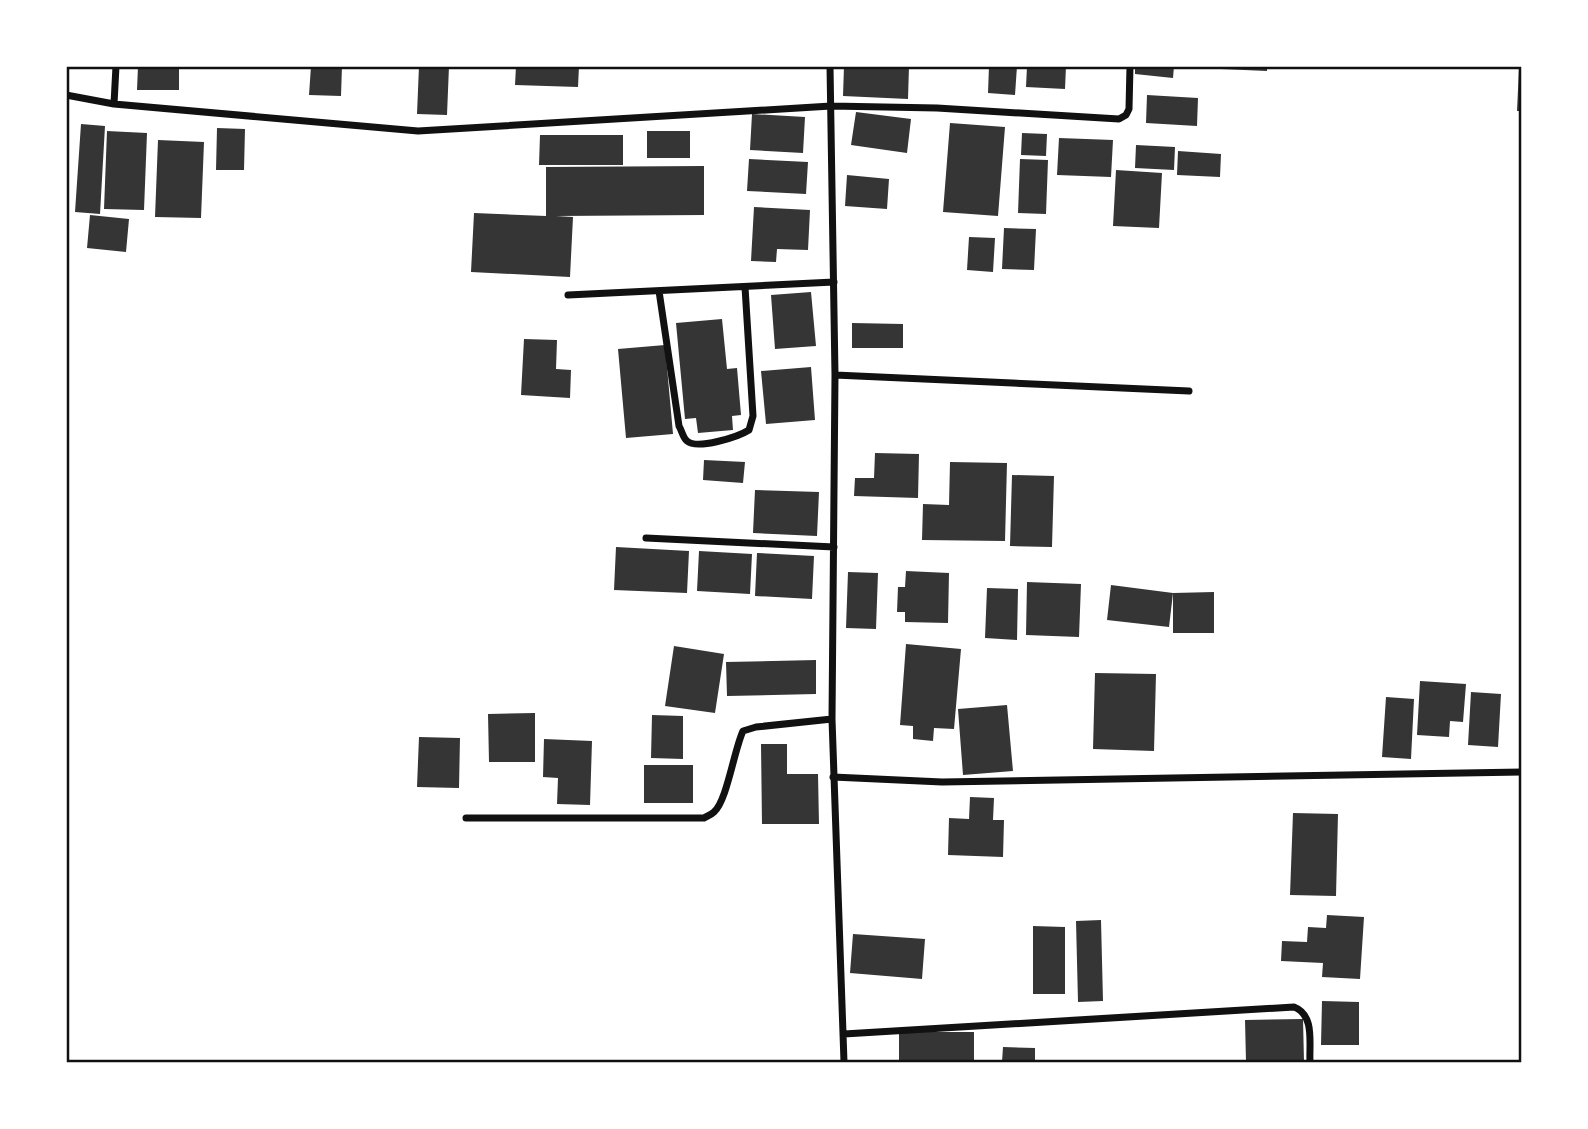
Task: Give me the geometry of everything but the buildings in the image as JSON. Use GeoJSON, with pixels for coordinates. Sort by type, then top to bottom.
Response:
{"type":"FeatureCollection","features":[{"type":"Feature","properties":{"kind":"street"},"geometry":{"type":"LineString","coordinates":[[114,104],[116,66]]}},
{"type":"Feature","properties":{"kind":"street"},"geometry":{"type":"LineString","coordinates":[[830,66],[835,282],[832,719],[844,1062]]}},
{"type":"Feature","properties":{"kind":"street"},"geometry":{"type":"LineString","coordinates":[[66,95],[114,104],[418,131],[831,106],[937,108],[1119,120],[1129,109],[1130,66]]}},
{"type":"Feature","properties":{"kind":"street"},"geometry":{"type":"LineString","coordinates":[[568,295],[835,282]]}},
{"type":"Feature","properties":{"kind":"street"},"geometry":{"type":"LineString","coordinates":[[659,291],[680,426],[690,444],[701,445],[738,437],[749,430],[753,416],[745,287]]}},
{"type":"Feature","properties":{"kind":"street"},"geometry":{"type":"LineString","coordinates":[[835,374],[1189,391]]}},
{"type":"Feature","properties":{"kind":"street"},"geometry":{"type":"LineString","coordinates":[[646,538],[834,547]]}},
{"type":"Feature","properties":{"kind":"street"},"geometry":{"type":"LineString","coordinates":[[466,818],[704,818],[714,812],[721,803],[737,743],[743,731],[756,727],[832,719]]}},
{"type":"Feature","properties":{"kind":"street"},"geometry":{"type":"LineString","coordinates":[[833,777],[942,782],[1521,772]]}},
{"type":"Feature","properties":{"kind":"street"},"geometry":{"type":"LineString","coordinates":[[844,1034],[1294,1007],[1308,1018],[1310,1062]]}}]}
